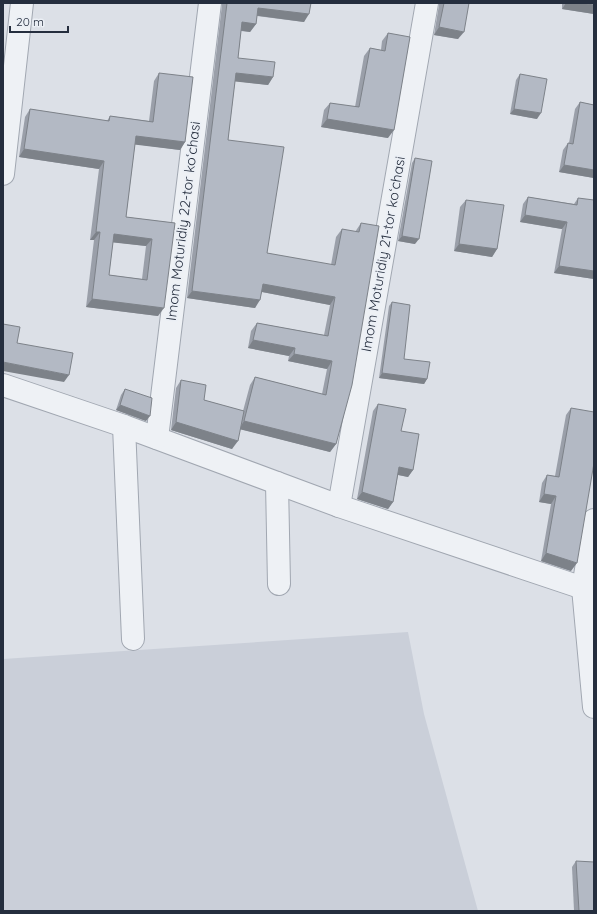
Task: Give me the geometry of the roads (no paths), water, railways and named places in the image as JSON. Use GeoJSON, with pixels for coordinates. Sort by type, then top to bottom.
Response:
{"type":"FeatureCollection","features":[{"type":"Feature","properties":{"kind":"street"},"geometry":{"type":"LineString","coordinates":[[3,174],[22,3]]}},
{"type":"Feature","properties":{"kind":"street","name":"Imom Moturidiy 22-tor koʻchasi"},"geometry":{"type":"LineString","coordinates":[[157,438],[210,3]]}},
{"type":"Feature","properties":{"kind":"street","name":"Imom Moturidiy 21-tor koʻchasi"},"geometry":{"type":"LineString","coordinates":[[339,506],[427,3]]}},
{"type":"Feature","properties":{"kind":"street"},"geometry":{"type":"LineString","coordinates":[[3,384],[124,426],[339,506],[583,588]]}},
{"type":"Feature","properties":{"kind":"street"},"geometry":{"type":"LineString","coordinates":[[124,426],[133,639]]}},
{"type":"Feature","properties":{"kind":"street"},"geometry":{"type":"LineString","coordinates":[[277,483],[278,584]]}},
{"type":"Feature","properties":{"kind":"street"},"geometry":{"type":"LineString","coordinates":[[594,520],[583,588],[594,707]]}}]}
